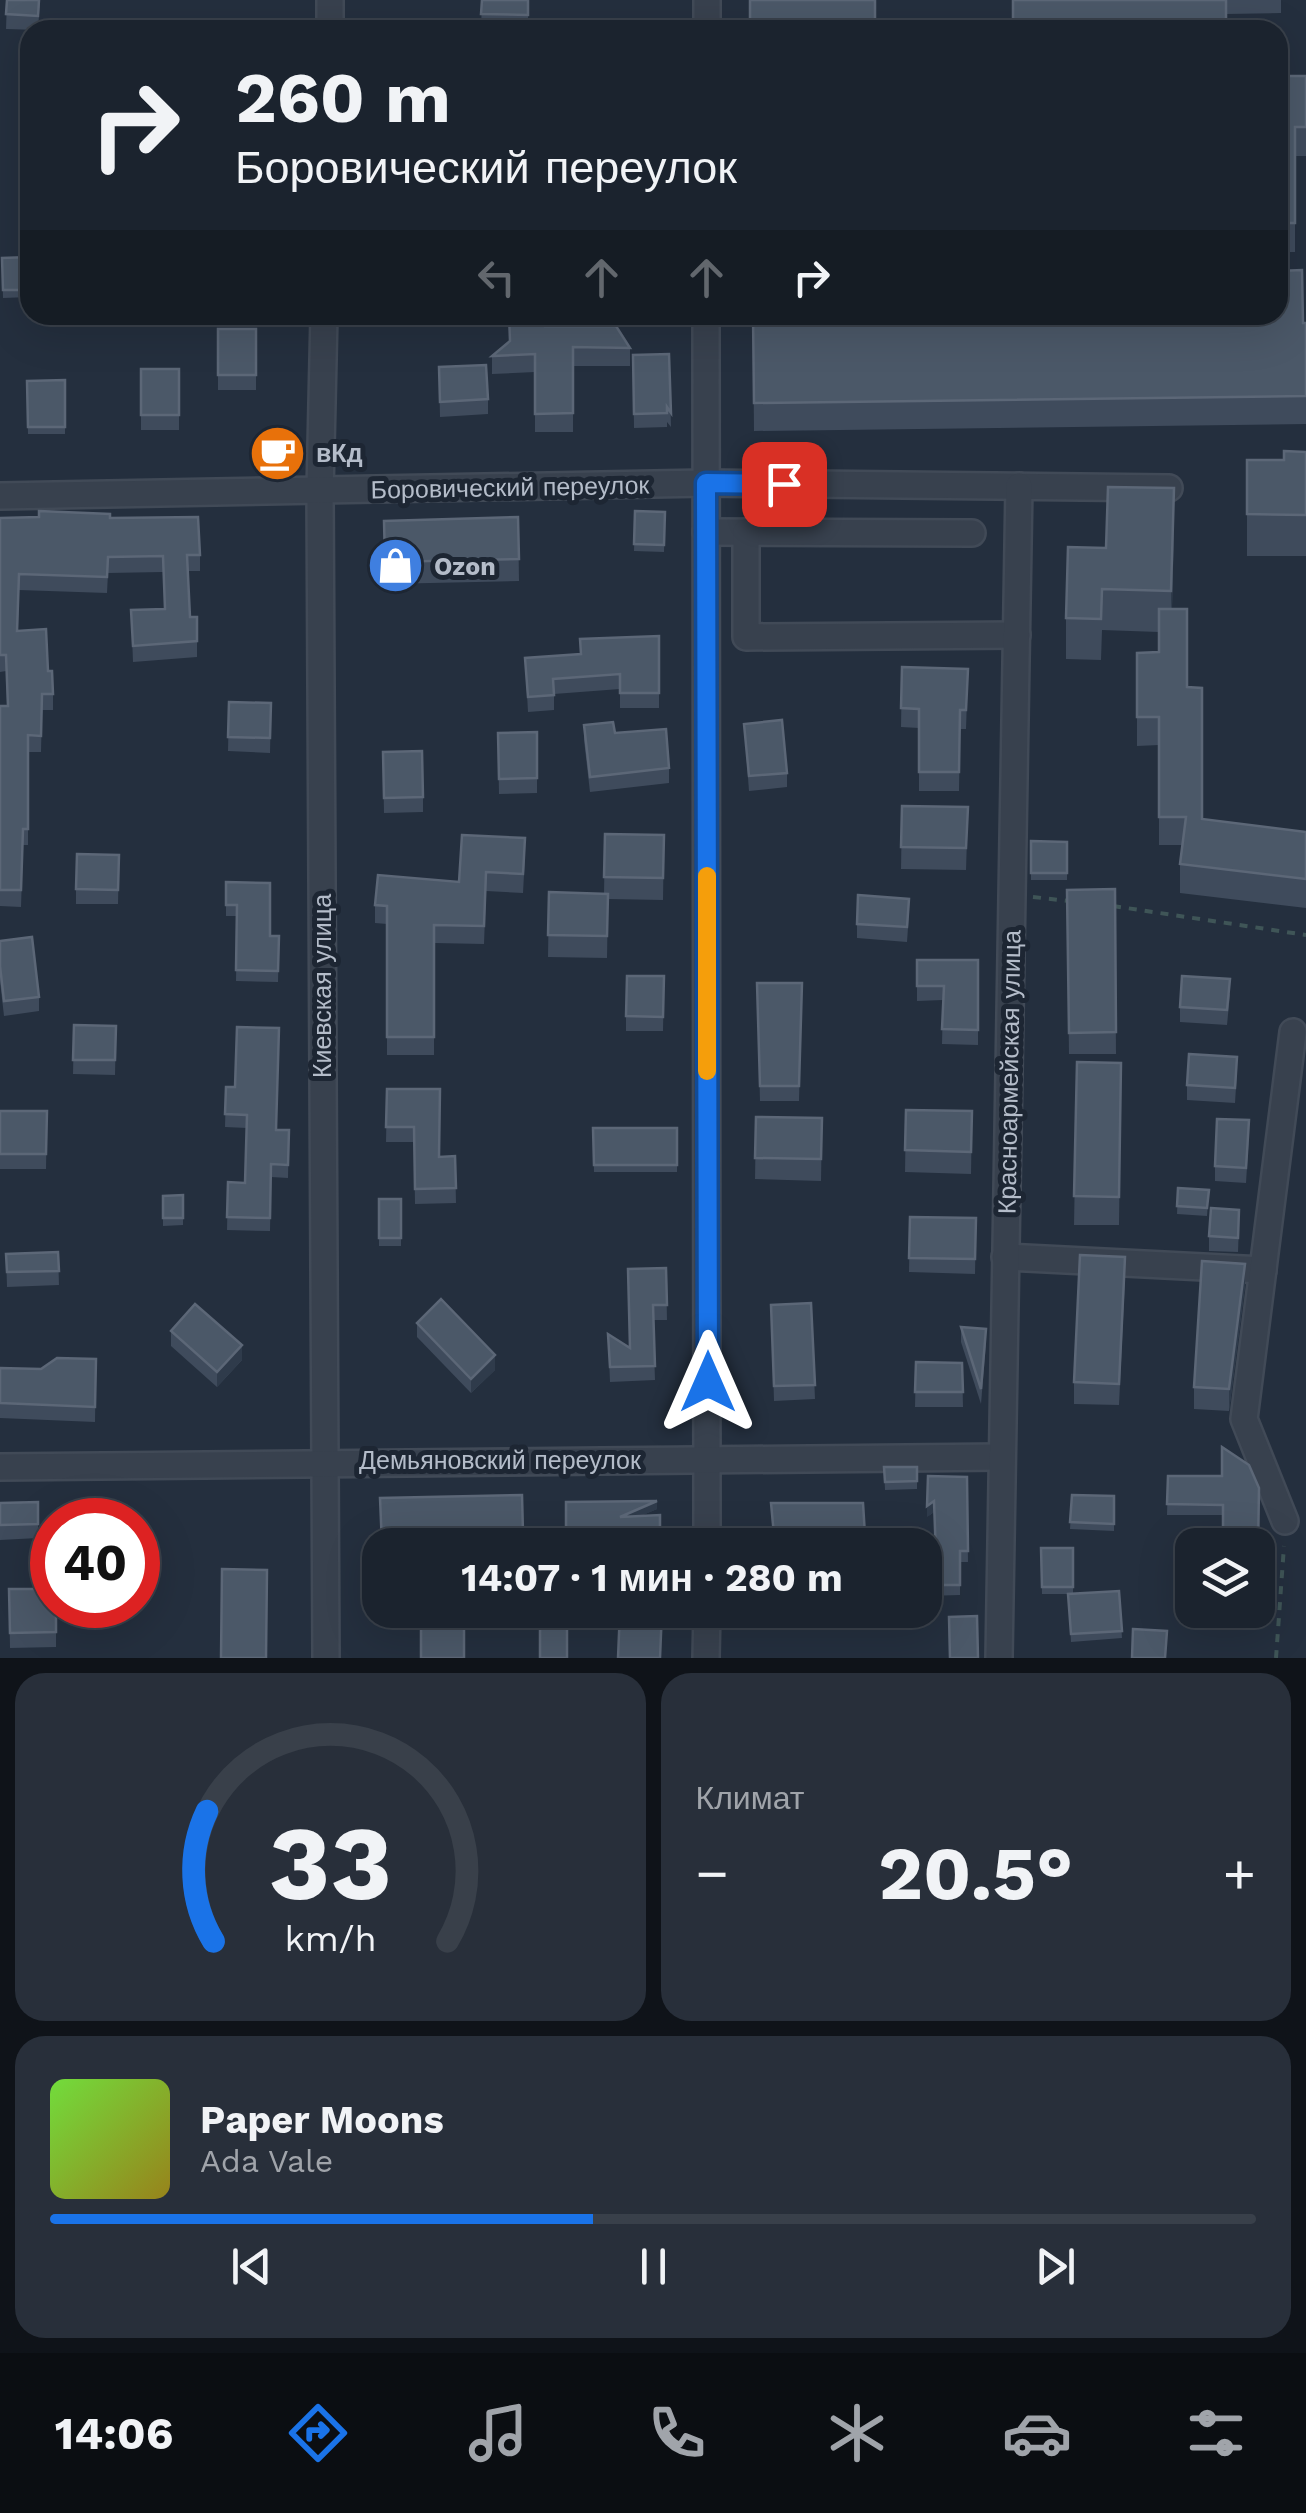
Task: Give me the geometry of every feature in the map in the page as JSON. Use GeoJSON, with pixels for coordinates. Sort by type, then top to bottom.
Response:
{"type":"FeatureCollection","features":[{"type":"Feature","properties":{"kind":"street","name":"Киевская улица"},"geometry":{"type":"LineString","coordinates":[[324,325],[320,491],[326,1658]]}},
{"type":"Feature","properties":{"kind":"street"},"geometry":{"type":"LineString","coordinates":[[706,325],[707,1528]]}},
{"type":"Feature","properties":{"kind":"street","name":"Боровический переулок"},"geometry":{"type":"LineString","coordinates":[[0,496],[706,483],[1169,488]]}},
{"type":"Feature","properties":{"kind":"street","name":"Красноармейская улица"},"geometry":{"type":"LineString","coordinates":[[999,1658],[1019,486]]}},
{"type":"Feature","properties":{"kind":"street"},"geometry":{"type":"LineString","coordinates":[[706,532],[972,533]]}},
{"type":"Feature","properties":{"kind":"street"},"geometry":{"type":"LineString","coordinates":[[746,532],[746,637],[1017,635]]}},
{"type":"Feature","properties":{"kind":"street"},"geometry":{"type":"LineString","coordinates":[[1286,1521],[1244,1420],[1293,1032]]}},
{"type":"Feature","properties":{"kind":"street"},"geometry":{"type":"LineString","coordinates":[[1005,1257],[1263,1270]]}},
{"type":"Feature","properties":{"kind":"street","name":"Демьяновский переулок"},"geometry":{"type":"LineString","coordinates":[[0,1467],[1000,1457]]}},
{"type":"Feature","properties":{"kind":"street"},"geometry":{"type":"LineString","coordinates":[[706,1658],[707,1628]]}},
{"type":"Feature","properties":{"kind":"path"},"geometry":{"type":"LineString","coordinates":[[1024,896],[1082,903]]}},
{"type":"Feature","properties":{"kind":"path"},"geometry":{"type":"LineString","coordinates":[[1102,905],[1306,934]]}},
{"type":"Feature","properties":{"kind":"path"},"geometry":{"type":"LineString","coordinates":[[1276,1658],[1286,1521]]}},
{"type":"Feature","properties":{"kind":"building"},"geometry":{"type":"Polygon","coordinates":[[[7,0],[39,0],[38,16],[6,14],[7,0]]]}},
{"type":"Feature","properties":{"kind":"building"},"geometry":{"type":"Polygon","coordinates":[[[482,0],[528,0],[528,15],[481,14],[482,0]]]}},
{"type":"Feature","properties":{"kind":"building"},"geometry":{"type":"Polygon","coordinates":[[[750,0],[875,0],[875,20],[750,20],[750,0]]]}},
{"type":"Feature","properties":{"kind":"building"},"geometry":{"type":"Polygon","coordinates":[[[1013,0],[1226,0],[1226,20],[1013,20],[1013,0]]]}},
{"type":"Feature","properties":{"kind":"building"},"geometry":{"type":"Polygon","coordinates":[[[1288,76],[1306,76],[1306,127],[1295,127],[1295,223],[1288,223],[1288,76]]]}},
{"type":"Feature","properties":{"kind":"building"},"geometry":{"type":"Polygon","coordinates":[[[20,257],[20,290],[3,290],[2,258],[20,257]]]}},
{"type":"Feature","properties":{"kind":"building"},"geometry":{"type":"Polygon","coordinates":[[[1302,270],[1306,396],[754,403],[753,325],[1288,325],[1288,271],[1302,270]]]}},
{"type":"Feature","properties":{"kind":"building"},"geometry":{"type":"Polygon","coordinates":[[[509,325],[616,326],[630,348],[573,347],[573,413],[535,414],[535,354],[492,356],[510,341],[509,325]]]}},
{"type":"Feature","properties":{"kind":"building"},"geometry":{"type":"Polygon","coordinates":[[[218,329],[256,329],[256,375],[218,375],[218,329]]]}},
{"type":"Feature","properties":{"kind":"building"},"geometry":{"type":"Polygon","coordinates":[[[669,354],[671,413],[667,407],[667,413],[634,414],[633,355],[669,354]]]}},
{"type":"Feature","properties":{"kind":"building"},"geometry":{"type":"Polygon","coordinates":[[[486,365],[488,399],[440,402],[439,367],[486,365]]]}},
{"type":"Feature","properties":{"kind":"building"},"geometry":{"type":"Polygon","coordinates":[[[141,369],[179,369],[179,415],[141,415],[141,369]]]}},
{"type":"Feature","properties":{"kind":"building"},"geometry":{"type":"Polygon","coordinates":[[[65,380],[65,427],[28,427],[27,381],[65,380]]]}},
{"type":"Feature","properties":{"kind":"building"},"geometry":{"type":"Polygon","coordinates":[[[1284,451],[1306,452],[1306,515],[1247,514],[1247,460],[1284,460],[1284,451]]]}},
{"type":"Feature","properties":{"kind":"building"},"geometry":{"type":"Polygon","coordinates":[[[1108,487],[1174,488],[1171,591],[1102,589],[1101,619],[1066,618],[1068,547],[1106,548],[1108,487]]]}},
{"type":"Feature","properties":{"kind":"building"},"geometry":{"type":"Polygon","coordinates":[[[39,511],[110,514],[110,518],[198,517],[200,555],[187,555],[190,617],[197,617],[197,641],[133,646],[131,610],[165,609],[163,556],[108,557],[107,577],[19,574],[17,631],[46,629],[53,694],[42,694],[41,736],[28,735],[28,829],[23,829],[21,890],[0,890],[0,706],[8,706],[6,655],[0,655],[0,518],[39,517],[39,511]]]}},
{"type":"Feature","properties":{"kind":"building"},"geometry":{"type":"Polygon","coordinates":[[[635,511],[665,512],[664,545],[634,544],[635,511]]]}},
{"type":"Feature","properties":{"kind":"building"},"geometry":{"type":"Polygon","coordinates":[[[518,517],[519,559],[385,562],[384,521],[518,517]]]}},
{"type":"Feature","properties":{"kind":"building"},"geometry":{"type":"Polygon","coordinates":[[[1159,609],[1187,609],[1187,687],[1202,688],[1202,819],[1306,832],[1306,879],[1180,864],[1186,817],[1159,817],[1159,717],[1137,717],[1137,653],[1159,652],[1159,609]]]}},
{"type":"Feature","properties":{"kind":"building"},"geometry":{"type":"Polygon","coordinates":[[[659,636],[659,693],[620,693],[620,674],[553,679],[554,695],[528,697],[525,658],[581,654],[580,639],[659,636]]]}},
{"type":"Feature","properties":{"kind":"building"},"geometry":{"type":"Polygon","coordinates":[[[902,667],[968,669],[966,710],[960,710],[959,772],[919,772],[919,709],[901,708],[902,667]]]}},
{"type":"Feature","properties":{"kind":"building"},"geometry":{"type":"Polygon","coordinates":[[[229,702],[271,703],[270,738],[228,737],[229,702]]]}},
{"type":"Feature","properties":{"kind":"building"},"geometry":{"type":"Polygon","coordinates":[[[782,720],[787,773],[749,776],[744,724],[782,720]]]}},
{"type":"Feature","properties":{"kind":"building"},"geometry":{"type":"Polygon","coordinates":[[[613,722],[615,733],[666,729],[669,768],[590,777],[584,725],[613,722]]]}},
{"type":"Feature","properties":{"kind":"building"},"geometry":{"type":"Polygon","coordinates":[[[537,732],[537,778],[499,779],[498,733],[537,732]]]}},
{"type":"Feature","properties":{"kind":"building"},"geometry":{"type":"Polygon","coordinates":[[[422,751],[423,797],[384,798],[383,752],[422,751]]]}},
{"type":"Feature","properties":{"kind":"building"},"geometry":{"type":"Polygon","coordinates":[[[902,806],[968,807],[966,848],[901,847],[902,806]]]}},
{"type":"Feature","properties":{"kind":"building"},"geometry":{"type":"Polygon","coordinates":[[[605,834],[664,835],[663,878],[604,877],[605,834]]]}},
{"type":"Feature","properties":{"kind":"building"},"geometry":{"type":"Polygon","coordinates":[[[462,835],[525,838],[523,874],[486,872],[484,926],[434,925],[434,1037],[387,1037],[387,906],[375,905],[378,875],[459,882],[462,835]]]}},
{"type":"Feature","properties":{"kind":"building"},"geometry":{"type":"Polygon","coordinates":[[[1031,841],[1067,842],[1067,873],[1031,873],[1031,841]]]}},
{"type":"Feature","properties":{"kind":"building"},"geometry":{"type":"Polygon","coordinates":[[[77,854],[119,855],[118,890],[76,889],[77,854]]]}},
{"type":"Feature","properties":{"kind":"building"},"geometry":{"type":"Polygon","coordinates":[[[226,882],[270,883],[270,936],[279,936],[278,971],[236,970],[237,905],[226,905],[226,882]]]}},
{"type":"Feature","properties":{"kind":"building"},"geometry":{"type":"Polygon","coordinates":[[[1115,889],[1116,1032],[1069,1033],[1067,890],[1115,889]]]}},
{"type":"Feature","properties":{"kind":"building"},"geometry":{"type":"Polygon","coordinates":[[[549,892],[608,894],[607,936],[548,935],[549,892]]]}},
{"type":"Feature","properties":{"kind":"building"},"geometry":{"type":"Polygon","coordinates":[[[858,895],[909,899],[907,927],[857,924],[858,895]]]}},
{"type":"Feature","properties":{"kind":"building"},"geometry":{"type":"Polygon","coordinates":[[[32,937],[39,997],[4,1001],[0,941],[32,937]]]}},
{"type":"Feature","properties":{"kind":"building"},"geometry":{"type":"Polygon","coordinates":[[[917,960],[978,960],[978,1030],[942,1029],[944,986],[917,986],[917,960]]]}},
{"type":"Feature","properties":{"kind":"building"},"geometry":{"type":"Polygon","coordinates":[[[627,976],[664,976],[663,1017],[626,1016],[627,976]]]}},
{"type":"Feature","properties":{"kind":"building"},"geometry":{"type":"Polygon","coordinates":[[[1182,976],[1230,979],[1227,1010],[1180,1007],[1182,976]]]}},
{"type":"Feature","properties":{"kind":"building"},"geometry":{"type":"Polygon","coordinates":[[[757,983],[802,983],[799,1086],[760,1086],[757,983]]]}},
{"type":"Feature","properties":{"kind":"building"},"geometry":{"type":"Polygon","coordinates":[[[74,1025],[116,1026],[115,1060],[73,1060],[74,1025]]]}},
{"type":"Feature","properties":{"kind":"building"},"geometry":{"type":"Polygon","coordinates":[[[237,1027],[279,1028],[276,1130],[289,1130],[288,1165],[271,1164],[270,1218],[227,1217],[228,1182],[245,1183],[247,1115],[225,1114],[226,1087],[235,1087],[237,1027]]]}},
{"type":"Feature","properties":{"kind":"building"},"geometry":{"type":"Polygon","coordinates":[[[1189,1054],[1237,1057],[1235,1088],[1187,1085],[1189,1054]]]}},
{"type":"Feature","properties":{"kind":"building"},"geometry":{"type":"Polygon","coordinates":[[[1077,1062],[1121,1063],[1119,1197],[1074,1196],[1077,1062]]]}},
{"type":"Feature","properties":{"kind":"building"},"geometry":{"type":"Polygon","coordinates":[[[387,1089],[440,1089],[439,1157],[455,1156],[456,1188],[415,1189],[414,1127],[386,1127],[387,1089]]]}},
{"type":"Feature","properties":{"kind":"building"},"geometry":{"type":"Polygon","coordinates":[[[906,1110],[972,1111],[971,1152],[905,1150],[906,1110]]]}},
{"type":"Feature","properties":{"kind":"building"},"geometry":{"type":"Polygon","coordinates":[[[0,1111],[47,1111],[46,1154],[0,1154],[0,1111]]]}},
{"type":"Feature","properties":{"kind":"building"},"geometry":{"type":"Polygon","coordinates":[[[756,1117],[822,1118],[821,1159],[755,1158],[756,1117]]]}},
{"type":"Feature","properties":{"kind":"building"},"geometry":{"type":"Polygon","coordinates":[[[1217,1119],[1249,1120],[1246,1168],[1215,1166],[1217,1119]]]}},
{"type":"Feature","properties":{"kind":"building"},"geometry":{"type":"Polygon","coordinates":[[[593,1128],[677,1128],[677,1165],[594,1165],[593,1128]]]}},
{"type":"Feature","properties":{"kind":"building"},"geometry":{"type":"Polygon","coordinates":[[[1178,1188],[1209,1190],[1207,1208],[1177,1206],[1178,1188]]]}},
{"type":"Feature","properties":{"kind":"building"},"geometry":{"type":"Polygon","coordinates":[[[183,1195],[183,1218],[163,1218],[163,1196],[183,1195]]]}},
{"type":"Feature","properties":{"kind":"building"},"geometry":{"type":"Polygon","coordinates":[[[379,1199],[401,1199],[401,1238],[379,1238],[379,1199]]]}},
{"type":"Feature","properties":{"kind":"building"},"geometry":{"type":"Polygon","coordinates":[[[1211,1208],[1239,1210],[1238,1238],[1209,1236],[1211,1208]]]}},
{"type":"Feature","properties":{"kind":"building"},"geometry":{"type":"Polygon","coordinates":[[[910,1217],[976,1218],[975,1259],[909,1258],[910,1217]]]}},
{"type":"Feature","properties":{"kind":"building"},"geometry":{"type":"Polygon","coordinates":[[[58,1252],[59,1271],[7,1272],[6,1254],[58,1252]]]}},
{"type":"Feature","properties":{"kind":"building"},"geometry":{"type":"Polygon","coordinates":[[[1080,1255],[1125,1257],[1119,1384],[1074,1382],[1080,1255]]]}},
{"type":"Feature","properties":{"kind":"building"},"geometry":{"type":"Polygon","coordinates":[[[1202,1261],[1245,1264],[1229,1389],[1194,1387],[1202,1261]]]}},
{"type":"Feature","properties":{"kind":"building"},"geometry":{"type":"Polygon","coordinates":[[[666,1268],[667,1305],[653,1305],[655,1366],[610,1367],[608,1334],[630,1348],[628,1269],[666,1268]]]}},
{"type":"Feature","properties":{"kind":"building"},"geometry":{"type":"Polygon","coordinates":[[[441,1299],[495,1355],[471,1379],[417,1323],[441,1299]]]}},
{"type":"Feature","properties":{"kind":"building"},"geometry":{"type":"Polygon","coordinates":[[[811,1303],[815,1385],[774,1386],[771,1305],[811,1303]]]}},
{"type":"Feature","properties":{"kind":"building"},"geometry":{"type":"Polygon","coordinates":[[[195,1304],[242,1345],[217,1372],[171,1331],[195,1304]]]}},
{"type":"Feature","properties":{"kind":"building"},"geometry":{"type":"Polygon","coordinates":[[[961,1327],[986,1329],[981,1389],[961,1327]]]}},
{"type":"Feature","properties":{"kind":"building"},"geometry":{"type":"Polygon","coordinates":[[[57,1358],[96,1359],[95,1407],[0,1403],[0,1368],[41,1369],[57,1358]]]}},
{"type":"Feature","properties":{"kind":"building"},"geometry":{"type":"Polygon","coordinates":[[[916,1362],[962,1363],[963,1392],[915,1392],[916,1362]]]}},
{"type":"Feature","properties":{"kind":"building"},"geometry":{"type":"Polygon","coordinates":[[[1222,1447],[1249,1465],[1259,1488],[1258,1528],[1223,1528],[1223,1505],[1167,1504],[1168,1476],[1222,1476],[1222,1447]]]}},
{"type":"Feature","properties":{"kind":"building"},"geometry":{"type":"Polygon","coordinates":[[[884,1467],[917,1467],[917,1481],[885,1482],[884,1467]]]}},
{"type":"Feature","properties":{"kind":"building"},"geometry":{"type":"Polygon","coordinates":[[[928,1476],[967,1477],[968,1551],[960,1551],[960,1585],[942,1585],[942,1528],[935,1528],[934,1501],[927,1506],[928,1476]]]}},
{"type":"Feature","properties":{"kind":"building"},"geometry":{"type":"Polygon","coordinates":[[[522,1495],[523,1528],[381,1528],[380,1498],[522,1495]]]}},
{"type":"Feature","properties":{"kind":"building"},"geometry":{"type":"Polygon","coordinates":[[[1072,1495],[1114,1496],[1114,1524],[1070,1522],[1072,1495]]]}},
{"type":"Feature","properties":{"kind":"building"},"geometry":{"type":"Polygon","coordinates":[[[657,1501],[620,1517],[660,1515],[660,1528],[566,1528],[566,1502],[657,1501]]]}},
{"type":"Feature","properties":{"kind":"building"},"geometry":{"type":"Polygon","coordinates":[[[30,1502],[30,1524],[0,1525],[0,1503],[30,1502]]]}},
{"type":"Feature","properties":{"kind":"building"},"geometry":{"type":"Polygon","coordinates":[[[771,1503],[863,1503],[865,1528],[773,1528],[771,1503]]]}},
{"type":"Feature","properties":{"kind":"building"},"geometry":{"type":"Polygon","coordinates":[[[1041,1548],[1073,1548],[1073,1587],[1042,1587],[1041,1548]]]}},
{"type":"Feature","properties":{"kind":"building"},"geometry":{"type":"Polygon","coordinates":[[[222,1569],[267,1570],[266,1658],[221,1658],[222,1569]]]}},
{"type":"Feature","properties":{"kind":"building"},"geometry":{"type":"Polygon","coordinates":[[[9,1589],[30,1589],[30,1628],[56,1628],[56,1632],[10,1633],[9,1589]]]}},
{"type":"Feature","properties":{"kind":"building"},"geometry":{"type":"Polygon","coordinates":[[[1119,1591],[1122,1631],[1071,1634],[1068,1594],[1119,1591]]]}},
{"type":"Feature","properties":{"kind":"building"},"geometry":{"type":"Polygon","coordinates":[[[977,1616],[978,1658],[950,1658],[949,1617],[977,1616]]]}},
{"type":"Feature","properties":{"kind":"building"},"geometry":{"type":"Polygon","coordinates":[[[421,1628],[464,1628],[464,1658],[421,1658],[421,1628]]]}},
{"type":"Feature","properties":{"kind":"building"},"geometry":{"type":"Polygon","coordinates":[[[540,1628],[567,1628],[567,1658],[540,1658],[540,1628]]]}},
{"type":"Feature","properties":{"kind":"building"},"geometry":{"type":"Polygon","coordinates":[[[619,1628],[661,1628],[660,1658],[618,1658],[619,1628]]]}},
{"type":"Feature","properties":{"kind":"building"},"geometry":{"type":"Polygon","coordinates":[[[1133,1629],[1167,1631],[1165,1658],[1132,1658],[1133,1629]]]}},
{"type":"Feature","properties":{"kind":"slow traffic"},"geometry":{"type":"LineString","coordinates":[[707,876],[707,1071]]}},
{"type":"Feature","properties":{"kind":"place","name":"вКд"},"geometry":{"type":"Point","coordinates":[277,453]}},
{"type":"Feature","properties":{"kind":"place","name":"Ozon"},"geometry":{"type":"Point","coordinates":[395,566]}},
{"type":"Feature","properties":{"kind":"route"},"geometry":{"type":"LineString","coordinates":[[708,1382],[706,483],[784,484]]}}]}
